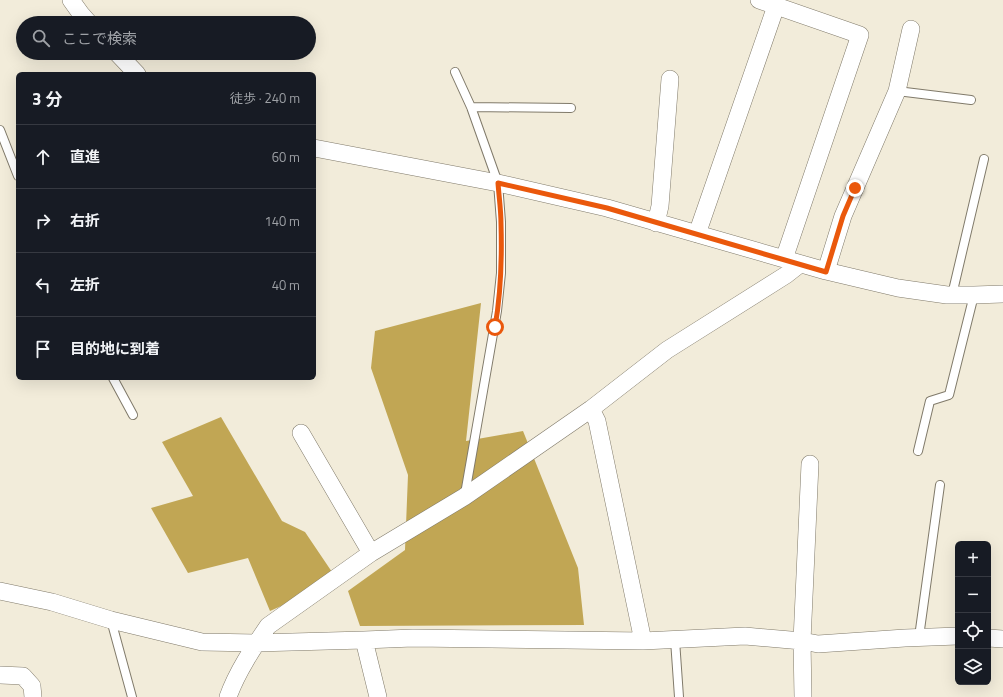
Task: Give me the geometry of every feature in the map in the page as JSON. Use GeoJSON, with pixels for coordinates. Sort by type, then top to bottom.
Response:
{"type":"FeatureCollection","features":[{"type":"Feature","properties":{"kind":"street"},"geometry":{"type":"LineString","coordinates":[[70,0],[83,16]]}},
{"type":"Feature","properties":{"kind":"street"},"geometry":{"type":"LineString","coordinates":[[759,0],[860,35],[784,259]]}},
{"type":"Feature","properties":{"kind":"street"},"geometry":{"type":"LineString","coordinates":[[697,234],[776,6]]}},
{"type":"Feature","properties":{"kind":"street"},"geometry":{"type":"LineString","coordinates":[[826,272],[843,216],[897,91],[911,29]]}},
{"type":"Feature","properties":{"kind":"street"},"geometry":{"type":"LineString","coordinates":[[124,60],[135,72]]}},
{"type":"Feature","properties":{"kind":"street"},"geometry":{"type":"LineString","coordinates":[[656,223],[660,206],[670,80]]}},
{"type":"Feature","properties":{"kind":"street"},"geometry":{"type":"LineString","coordinates":[[316,148],[498,183],[607,208],[826,272],[898,288],[952,295],[974,296],[1003,294]]}},
{"type":"Feature","properties":{"kind":"street"},"geometry":{"type":"LineString","coordinates":[[228,697],[233,683],[256,642],[268,626],[371,553],[464,497],[591,409],[667,350],[786,275],[800,264]]}},
{"type":"Feature","properties":{"kind":"street"},"geometry":{"type":"LineString","coordinates":[[591,409],[597,421],[643,641]]}},
{"type":"Feature","properties":{"kind":"street"},"geometry":{"type":"LineString","coordinates":[[301,433],[371,553]]}},
{"type":"Feature","properties":{"kind":"street"},"geometry":{"type":"LineString","coordinates":[[803,697],[802,641],[810,464]]}},
{"type":"Feature","properties":{"kind":"street"},"geometry":{"type":"LineString","coordinates":[[0,591],[52,602],[111,620],[202,642],[413,638],[643,641],[745,636],[802,641],[818,644],[955,636]]}},
{"type":"Feature","properties":{"kind":"street"},"geometry":{"type":"LineString","coordinates":[[991,638],[1003,639]]}},
{"type":"Feature","properties":{"kind":"street"},"geometry":{"type":"LineString","coordinates":[[364,640],[378,697]]}},
{"type":"Feature","properties":{"kind":"street"},"geometry":{"type":"LineString","coordinates":[[0,675],[23,676],[32,686],[33,697]]}},
{"type":"Feature","properties":{"kind":"lane"},"geometry":{"type":"LineString","coordinates":[[455,72],[471,107],[498,183],[501,222],[501,273],[497,311],[464,497]]}},
{"type":"Feature","properties":{"kind":"lane"},"geometry":{"type":"LineString","coordinates":[[897,91],[971,100]]}},
{"type":"Feature","properties":{"kind":"lane"},"geometry":{"type":"LineString","coordinates":[[471,107],[571,108]]}},
{"type":"Feature","properties":{"kind":"lane"},"geometry":{"type":"LineString","coordinates":[[0,130],[16,171]]}},
{"type":"Feature","properties":{"kind":"lane"},"geometry":{"type":"LineString","coordinates":[[952,295],[984,159]]}},
{"type":"Feature","properties":{"kind":"lane"},"geometry":{"type":"LineString","coordinates":[[918,451],[930,401],[949,395],[974,296]]}},
{"type":"Feature","properties":{"kind":"lane"},"geometry":{"type":"LineString","coordinates":[[114,380],[133,415]]}},
{"type":"Feature","properties":{"kind":"lane"},"geometry":{"type":"LineString","coordinates":[[919,637],[940,485]]}},
{"type":"Feature","properties":{"kind":"lane"},"geometry":{"type":"LineString","coordinates":[[111,620],[132,697]]}},
{"type":"Feature","properties":{"kind":"lane"},"geometry":{"type":"LineString","coordinates":[[675,640],[679,697]]}},
{"type":"Feature","properties":{"kind":"shaded area"},"geometry":{"type":"Polygon","coordinates":[[[481,303],[466,441],[523,431],[578,568],[584,625],[360,626],[348,591],[405,550],[408,475],[371,368],[375,331],[481,303]]]}},
{"type":"Feature","properties":{"kind":"shaded area"},"geometry":{"type":"Polygon","coordinates":[[[221,417],[282,521],[305,532],[332,572],[290,602],[270,611],[248,558],[188,573],[151,508],[193,496],[162,442],[221,417]]]}},
{"type":"Feature","properties":{"kind":"route"},"geometry":{"type":"LineString","coordinates":[[495,327],[501,273],[501,222],[498,183],[607,208],[826,272],[843,216],[855,188]]}}]}
